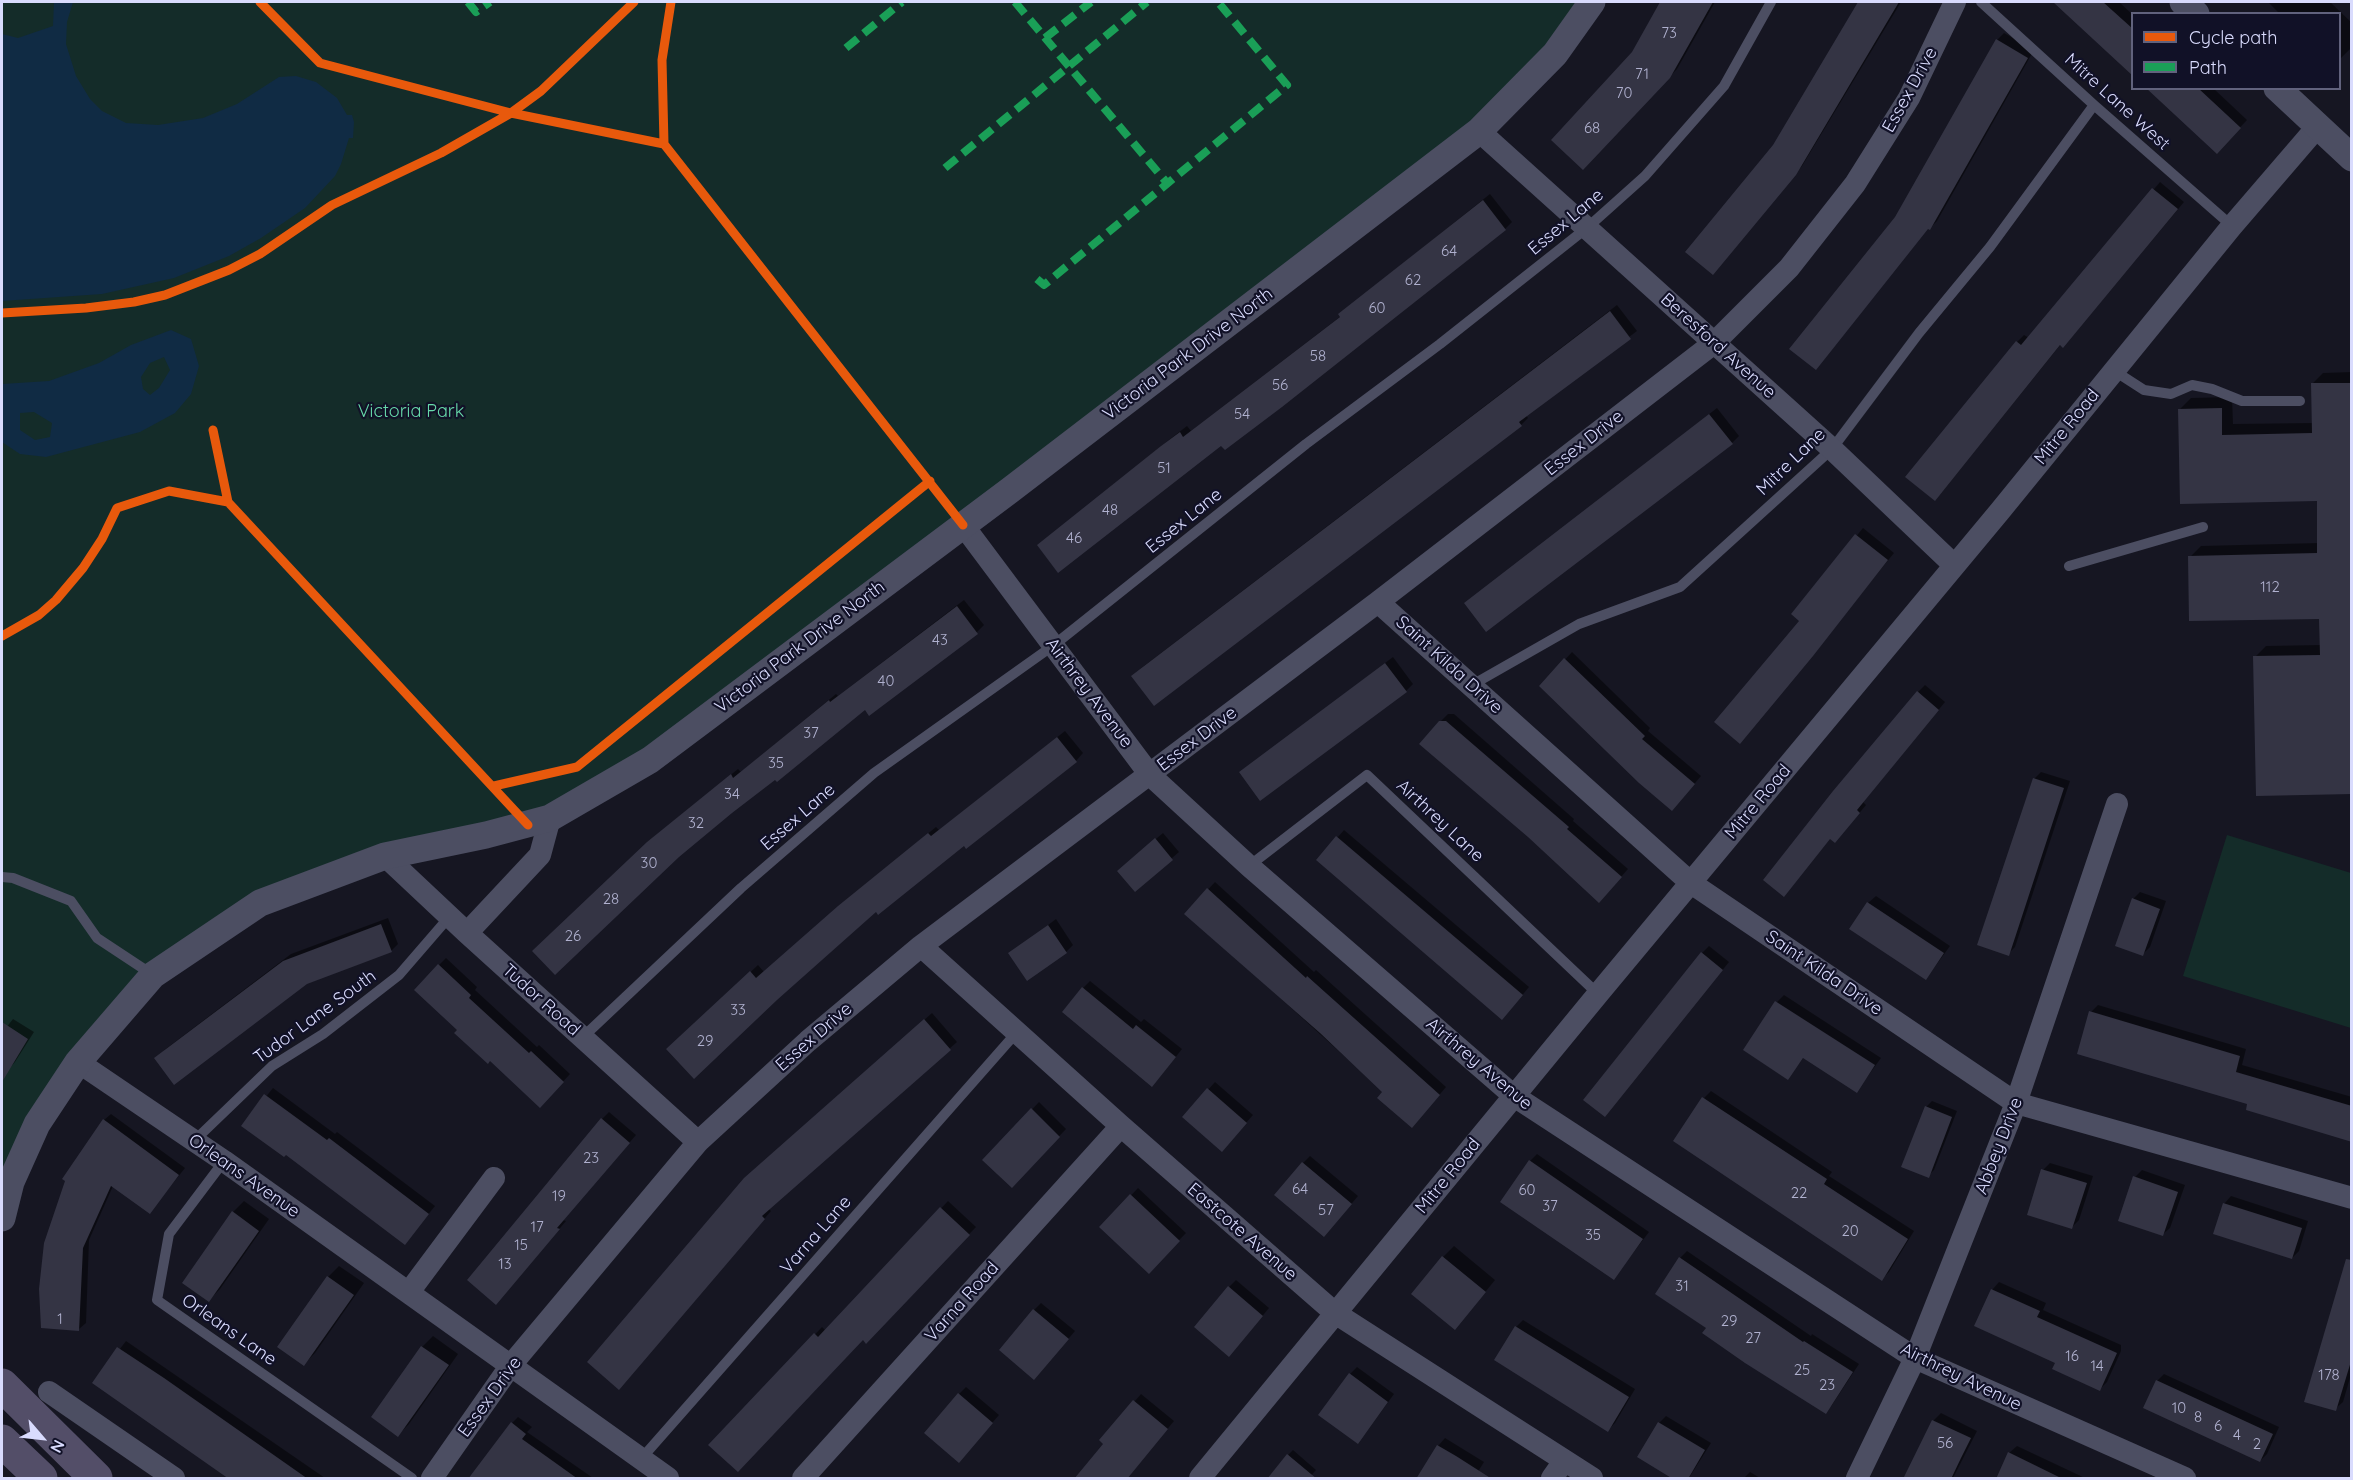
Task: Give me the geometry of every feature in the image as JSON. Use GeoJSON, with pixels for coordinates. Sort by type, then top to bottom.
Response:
{"type":"FeatureCollection","features":[{"type":"Feature","properties":{"kind":"main road"},"geometry":{"type":"LineString","coordinates":[[2,1385],[96,1479]]}},
{"type":"Feature","properties":{"kind":"street","name":"Victoria Park Drive North"},"geometry":{"type":"LineString","coordinates":[[2,1218],[11,1182],[37,1124],[78,1062],[153,975],[260,903],[385,856],[486,835],[550,818],[650,760],[963,525],[1479,131],[1555,54],[1592,2]]}},
{"type":"Feature","properties":{"kind":"street","name":"Essex Drive"},"geometry":{"type":"LineString","coordinates":[[432,1479],[511,1365],[698,1142],[808,1041],[921,946],[1378,602],[1714,343],[1789,268],[1855,184],[1909,98],[1955,2]]}},
{"type":"Feature","properties":{"kind":"street"},"geometry":{"type":"LineString","coordinates":[[2279,90],[2352,158]]}},
{"type":"Feature","properties":{"kind":"street","name":"Mitre Road"},"geometry":{"type":"LineString","coordinates":[[1200,1479],[2113,370],[2318,126]]}},
{"type":"Feature","properties":{"kind":"street","name":"Beresford Avenue"},"geometry":{"type":"LineString","coordinates":[[1479,131],[1832,449],[1954,565]]}},
{"type":"Feature","properties":{"kind":"street","name":"Airthrey Avenue"},"geometry":{"type":"LineString","coordinates":[[963,525],[1150,775],[1249,866],[1514,1096],[1915,1358],[2186,1479]]}},
{"type":"Feature","properties":{"kind":"street","name":"Saint Kilda Drive"},"geometry":{"type":"LineString","coordinates":[[1378,602],[1691,883],[2016,1103],[2352,1198]]}},
{"type":"Feature","properties":{"kind":"street","name":"Abbey Drive"},"geometry":{"type":"LineString","coordinates":[[1857,1479],[1915,1358],[2016,1103],[2117,804]]}},
{"type":"Feature","properties":{"kind":"street"},"geometry":{"type":"LineString","coordinates":[[466,933],[540,855],[550,818]]}},
{"type":"Feature","properties":{"kind":"street","name":"Tudor Road"},"geometry":{"type":"LineString","coordinates":[[385,856],[466,933],[698,1142]]}},
{"type":"Feature","properties":{"kind":"street","name":"Eastcote Avenue"},"geometry":{"type":"LineString","coordinates":[[921,946],[1121,1126],[1335,1313],[1558,1470],[1592,1479]]}},
{"type":"Feature","properties":{"kind":"street","name":"Orleans Avenue"},"geometry":{"type":"LineString","coordinates":[[78,1062],[224,1161],[668,1479]]}},
{"type":"Feature","properties":{"kind":"street","name":"Varna Road"},"geometry":{"type":"LineString","coordinates":[[804,1479],[1121,1126]]}},
{"type":"Feature","properties":{"kind":"street"},"geometry":{"type":"LineString","coordinates":[[409,1292],[494,1178]]}},
{"type":"Feature","properties":{"kind":"street"},"geometry":{"type":"LineString","coordinates":[[49,1392],[174,1479]]}},
{"type":"Feature","properties":{"kind":"lane","name":"Essex Lane"},"geometry":{"type":"LineString","coordinates":[[583,1037],[741,888],[874,773],[1054,645],[1297,452],[1440,344],[1588,227],[1645,176],[1724,86],[1771,2]]}},
{"type":"Feature","properties":{"kind":"lane","name":"Mitre Lane West"},"geometry":{"type":"LineString","coordinates":[[1981,2],[2232,226]]}},
{"type":"Feature","properties":{"kind":"lane","name":"Mitre Lane"},"geometry":{"type":"LineString","coordinates":[[1472,685],[1579,624],[1680,587],[1832,449],[1919,333],[1990,246],[2094,105]]}},
{"type":"Feature","properties":{"kind":"lane"},"geometry":{"type":"LineString","coordinates":[[2113,370],[2144,390],[2171,394],[2192,385],[2212,389],[2242,401],[2300,402]]}},
{"type":"Feature","properties":{"kind":"lane"},"geometry":{"type":"LineString","coordinates":[[2069,566],[2203,527]]}},
{"type":"Feature","properties":{"kind":"lane","name":"Airthrey Lane"},"geometry":{"type":"LineString","coordinates":[[1249,866],[1367,775],[1598,994]]}},
{"type":"Feature","properties":{"kind":"lane"},"geometry":{"type":"LineString","coordinates":[[2,877],[13,878],[71,901],[97,938],[153,975]]}},
{"type":"Feature","properties":{"kind":"lane","name":"Tudor Lane South"},"geometry":{"type":"LineString","coordinates":[[195,1141],[272,1066],[323,1034],[399,975],[450,916]]}},
{"type":"Feature","properties":{"kind":"lane","name":"Varna Lane"},"geometry":{"type":"LineString","coordinates":[[641,1459],[1017,1032]]}},
{"type":"Feature","properties":{"kind":"lane","name":"Orleans Lane"},"geometry":{"type":"LineString","coordinates":[[224,1161],[169,1234],[157,1300],[412,1479]]}},
{"type":"Feature","properties":{"kind":"green space","name":"Victoria Park"},"geometry":{"type":"Polygon","coordinates":[[[2,2],[1592,2],[1479,131],[550,818],[260,903],[153,975],[11,1171],[2,1167],[2,2]]]}},
{"type":"Feature","properties":{"kind":"green space"},"geometry":{"type":"Polygon","coordinates":[[[2227,835],[2351,873],[2351,1028],[2183,976],[2227,835]]]}},
{"type":"Feature","properties":{"kind":"water"},"geometry":{"type":"Polygon","coordinates":[[[54,2],[73,2],[67,22],[66,44],[76,76],[90,99],[102,111],[126,123],[158,125],[203,118],[237,104],[279,77],[296,76],[316,82],[337,98],[347,115],[352,115],[354,122],[353,138],[349,138],[335,176],[305,208],[261,238],[229,256],[174,278],[102,294],[2,301],[2,34],[18,38],[53,26],[54,2]]]}},
{"type":"Feature","properties":{"kind":"water"},"geometry":{"type":"Polygon","coordinates":[[[171,330],[191,339],[199,366],[191,394],[175,413],[140,432],[46,457],[20,454],[2,442],[2,384],[49,381],[99,363],[131,345],[171,330]],[[164,357],[150,363],[141,377],[143,389],[150,395],[159,388],[170,370],[164,357]],[[34,412],[20,413],[20,430],[35,440],[50,437],[52,423],[34,412]]]}},
{"type":"Feature","properties":{"kind":"building"},"geometry":{"type":"Polygon","coordinates":[[[1660,2],[1713,2],[1670,78],[1583,170],[1551,140],[1632,52],[1660,2]]]}},
{"type":"Feature","properties":{"kind":"building"},"geometry":{"type":"Polygon","coordinates":[[[1858,2],[1899,2],[1796,175],[1713,275],[1685,252],[1773,145],[1858,2]]]}},
{"type":"Feature","properties":{"kind":"building"},"geometry":{"type":"Polygon","coordinates":[[[2053,2],[2103,2],[2131,27],[2131,74],[2053,2]]]}},
{"type":"Feature","properties":{"kind":"building"},"geometry":{"type":"Polygon","coordinates":[[[1996,39],[2028,58],[1930,230],[1928,229],[1816,370],[1789,349],[1895,217],[1996,39]]]}},
{"type":"Feature","properties":{"kind":"building"},"geometry":{"type":"Polygon","coordinates":[[[2148,90],[2200,90],[2241,128],[2217,154],[2148,90]]]}},
{"type":"Feature","properties":{"kind":"building"},"geometry":{"type":"Polygon","coordinates":[[[2152,188],[2178,209],[2063,348],[2060,345],[1935,501],[1905,477],[2016,341],[2021,345],[2152,188]]]}},
{"type":"Feature","properties":{"kind":"building"},"geometry":{"type":"Polygon","coordinates":[[[1483,200],[1506,230],[1282,407],[1225,450],[1221,446],[1058,573],[1037,545],[1161,446],[1180,432],[1183,437],[1340,317],[1338,314],[1483,200]]]}},
{"type":"Feature","properties":{"kind":"building"},"geometry":{"type":"Polygon","coordinates":[[[1610,311],[1631,339],[1519,422],[1522,426],[1154,706],[1131,676],[1610,311]]]}},
{"type":"Feature","properties":{"kind":"building"},"geometry":{"type":"Polygon","coordinates":[[[2311,383],[2352,383],[2352,794],[2256,796],[2253,656],[2320,655],[2319,619],[2189,621],[2188,556],[2317,553],[2317,501],[2180,504],[2178,409],[2222,408],[2222,435],[2312,433],[2311,383]]]}},
{"type":"Feature","properties":{"kind":"building"},"geometry":{"type":"Polygon","coordinates":[[[1709,414],[1733,444],[1486,632],[1464,603],[1709,414]]]}},
{"type":"Feature","properties":{"kind":"building"},"geometry":{"type":"Polygon","coordinates":[[[1855,534],[1888,560],[1740,744],[1714,722],[1799,621],[1791,614],[1855,534]]]}},
{"type":"Feature","properties":{"kind":"building"},"geometry":{"type":"Polygon","coordinates":[[[957,606],[978,634],[869,716],[865,710],[777,782],[775,780],[732,813],[679,857],[555,975],[532,951],[647,842],[731,774],[733,778],[829,700],[830,702],[957,606]]]}},
{"type":"Feature","properties":{"kind":"building"},"geometry":{"type":"Polygon","coordinates":[[[1564,658],[1645,736],[1642,739],[1695,784],[1672,811],[1639,783],[1539,686],[1564,658]]]}},
{"type":"Feature","properties":{"kind":"building"},"geometry":{"type":"Polygon","coordinates":[[[1385,663],[1407,692],[1260,801],[1239,772],[1385,663]]]}},
{"type":"Feature","properties":{"kind":"building"},"geometry":{"type":"Polygon","coordinates":[[[1917,691],[1939,710],[1857,810],[1860,813],[1835,843],[1830,839],[1784,897],[1763,880],[1833,791],[1917,691]]]}},
{"type":"Feature","properties":{"kind":"building"},"geometry":{"type":"Polygon","coordinates":[[[1439,721],[1446,721],[1569,827],[1567,829],[1622,877],[1599,903],[1528,837],[1419,744],[1439,721]]]}},
{"type":"Feature","properties":{"kind":"building"},"geometry":{"type":"Polygon","coordinates":[[[1057,737],[1077,762],[966,849],[964,846],[878,915],[876,912],[777,1000],[694,1079],[666,1049],[750,971],[756,978],[838,906],[928,833],[931,836],[1057,737]]]}},
{"type":"Feature","properties":{"kind":"building"},"geometry":{"type":"Polygon","coordinates":[[[2033,778],[2064,788],[2009,956],[1977,945],[2033,778]]]}},
{"type":"Feature","properties":{"kind":"building"},"geometry":{"type":"Polygon","coordinates":[[[1336,836],[1523,995],[1502,1020],[1316,860],[1336,836]]]}},
{"type":"Feature","properties":{"kind":"building"},"geometry":{"type":"Polygon","coordinates":[[[1155,838],[1173,860],[1135,892],[1117,871],[1155,838]]]}},
{"type":"Feature","properties":{"kind":"building"},"geometry":{"type":"Polygon","coordinates":[[[1207,888],[1440,1095],[1412,1128],[1377,1098],[1382,1092],[1320,1033],[1184,914],[1207,888]]]}},
{"type":"Feature","properties":{"kind":"building"},"geometry":{"type":"Polygon","coordinates":[[[2132,898],[2160,909],[2143,956],[2115,946],[2132,898]]]}},
{"type":"Feature","properties":{"kind":"building"},"geometry":{"type":"Polygon","coordinates":[[[1867,902],[1944,953],[1926,980],[1849,929],[1867,902]]]}},
{"type":"Feature","properties":{"kind":"building"},"geometry":{"type":"Polygon","coordinates":[[[381,924],[392,952],[307,984],[174,1085],[154,1058],[283,961],[381,924]]]}},
{"type":"Feature","properties":{"kind":"building"},"geometry":{"type":"Polygon","coordinates":[[[1048,925],[1067,953],[1027,981],[1008,953],[1048,925]]]}},
{"type":"Feature","properties":{"kind":"building"},"geometry":{"type":"Polygon","coordinates":[[[1701,952],[1723,970],[1605,1117],[1583,1100],[1701,952]]]}},
{"type":"Feature","properties":{"kind":"building"},"geometry":{"type":"Polygon","coordinates":[[[438,964],[471,995],[469,998],[564,1082],[540,1108],[490,1061],[488,1064],[454,1033],[457,1030],[414,990],[438,964]]]}},
{"type":"Feature","properties":{"kind":"building"},"geometry":{"type":"Polygon","coordinates":[[[1082,987],[1133,1029],[1136,1025],[1176,1057],[1152,1087],[1062,1012],[1082,987]]]}},
{"type":"Feature","properties":{"kind":"building"},"geometry":{"type":"Polygon","coordinates":[[[1775,1001],[1875,1065],[1857,1093],[1803,1058],[1788,1080],[1743,1050],[1775,1001]]]}},
{"type":"Feature","properties":{"kind":"building"},"geometry":{"type":"Polygon","coordinates":[[[2089,1011],[2240,1056],[2236,1072],[2352,1106],[2352,1142],[2246,1110],[2247,1104],[2077,1054],[2089,1011]]]}},
{"type":"Feature","properties":{"kind":"building"},"geometry":{"type":"Polygon","coordinates":[[[924,1019],[951,1050],[762,1216],[765,1219],[619,1390],[587,1362],[744,1178],[924,1019]]]}},
{"type":"Feature","properties":{"kind":"building"},"geometry":{"type":"Polygon","coordinates":[[[2,1022],[28,1039],[2,1082],[2,1022]]]}},
{"type":"Feature","properties":{"kind":"building"},"geometry":{"type":"Polygon","coordinates":[[[1207,1088],[1247,1123],[1222,1152],[1182,1117],[1207,1088]]]}},
{"type":"Feature","properties":{"kind":"building"},"geometry":{"type":"Polygon","coordinates":[[[264,1094],[327,1140],[329,1138],[429,1214],[405,1245],[286,1155],[284,1157],[241,1126],[264,1094]]]}},
{"type":"Feature","properties":{"kind":"building"},"geometry":{"type":"Polygon","coordinates":[[[1702,1097],[1827,1179],[1824,1184],[1908,1239],[1882,1281],[1673,1141],[1702,1097]]]}},
{"type":"Feature","properties":{"kind":"building"},"geometry":{"type":"Polygon","coordinates":[[[1925,1106],[1952,1117],[1929,1178],[1901,1167],[1925,1106]]]}},
{"type":"Feature","properties":{"kind":"building"},"geometry":{"type":"Polygon","coordinates":[[[1031,1108],[1060,1137],[1012,1188],[982,1160],[1031,1108]]]}},
{"type":"Feature","properties":{"kind":"building"},"geometry":{"type":"Polygon","coordinates":[[[601,1118],[630,1143],[557,1228],[560,1229],[496,1305],[467,1280],[601,1118]]]}},
{"type":"Feature","properties":{"kind":"building"},"geometry":{"type":"Polygon","coordinates":[[[103,1119],[179,1175],[150,1214],[111,1186],[83,1248],[79,1331],[41,1328],[39,1289],[44,1243],[65,1181],[62,1179],[103,1119]]]}},
{"type":"Feature","properties":{"kind":"building"},"geometry":{"type":"Polygon","coordinates":[[[1529,1160],[1643,1239],[1614,1280],[1500,1202],[1529,1160]]]}},
{"type":"Feature","properties":{"kind":"building"},"geometry":{"type":"Polygon","coordinates":[[[1302,1162],[1352,1204],[1324,1237],[1274,1195],[1302,1162]]]}},
{"type":"Feature","properties":{"kind":"building"},"geometry":{"type":"Polygon","coordinates":[[[2041,1169],[2087,1183],[2072,1229],[2027,1215],[2041,1169]]]}},
{"type":"Feature","properties":{"kind":"building"},"geometry":{"type":"Polygon","coordinates":[[[2133,1176],[2178,1192],[2163,1236],[2118,1221],[2133,1176]]]}},
{"type":"Feature","properties":{"kind":"building"},"geometry":{"type":"Polygon","coordinates":[[[1130,1194],[1180,1241],[1149,1274],[1099,1227],[1130,1194]]]}},
{"type":"Feature","properties":{"kind":"building"},"geometry":{"type":"Polygon","coordinates":[[[2223,1203],[2302,1228],[2292,1259],[2213,1234],[2223,1203]]]}},
{"type":"Feature","properties":{"kind":"building"},"geometry":{"type":"Polygon","coordinates":[[[940,1207],[970,1235],[866,1344],[863,1340],[738,1472],[708,1445],[814,1333],[818,1337],[940,1207]]]}},
{"type":"Feature","properties":{"kind":"building"},"geometry":{"type":"Polygon","coordinates":[[[232,1211],[259,1231],[209,1302],[182,1283],[232,1211]]]}},
{"type":"Feature","properties":{"kind":"building"},"geometry":{"type":"Polygon","coordinates":[[[1442,1256],[1486,1292],[1455,1330],[1411,1294],[1442,1256]]]}},
{"type":"Feature","properties":{"kind":"building"},"geometry":{"type":"Polygon","coordinates":[[[1679,1257],[1803,1342],[1853,1372],[1826,1414],[1702,1333],[1706,1328],[1655,1294],[1679,1257]]]}},
{"type":"Feature","properties":{"kind":"building"},"geometry":{"type":"Polygon","coordinates":[[[2346,1259],[2352,1260],[2352,1358],[2336,1411],[2304,1402],[2346,1259]]]}},
{"type":"Feature","properties":{"kind":"building"},"geometry":{"type":"Polygon","coordinates":[[[327,1276],[354,1295],[304,1366],[277,1347],[327,1276]]]}},
{"type":"Feature","properties":{"kind":"building"},"geometry":{"type":"Polygon","coordinates":[[[1228,1286],[1263,1316],[1229,1357],[1194,1327],[1228,1286]]]}},
{"type":"Feature","properties":{"kind":"building"},"geometry":{"type":"Polygon","coordinates":[[[1991,1289],[2040,1311],[2037,1317],[2117,1353],[2100,1391],[2052,1369],[2055,1363],[1974,1326],[1991,1289]]]}},
{"type":"Feature","properties":{"kind":"building"},"geometry":{"type":"Polygon","coordinates":[[[1033,1309],[1069,1339],[1034,1380],[999,1350],[1033,1309]]]}},
{"type":"Feature","properties":{"kind":"building"},"geometry":{"type":"Polygon","coordinates":[[[1515,1326],[1629,1397],[1608,1432],[1494,1360],[1515,1326]]]}},
{"type":"Feature","properties":{"kind":"building"},"geometry":{"type":"Polygon","coordinates":[[[421,1346],[449,1365],[398,1437],[371,1417],[421,1346]]]}},
{"type":"Feature","properties":{"kind":"building"},"geometry":{"type":"Polygon","coordinates":[[[117,1347],[308,1479],[229,1479],[92,1383],[117,1347]]]}},
{"type":"Feature","properties":{"kind":"building"},"geometry":{"type":"Polygon","coordinates":[[[1349,1373],[1388,1402],[1358,1444],[1318,1415],[1349,1373]]]}},
{"type":"Feature","properties":{"kind":"building"},"geometry":{"type":"Polygon","coordinates":[[[2156,1380],[2273,1434],[2260,1462],[2143,1408],[2156,1380]]]}},
{"type":"Feature","properties":{"kind":"building"},"geometry":{"type":"Polygon","coordinates":[[[958,1393],[993,1423],[959,1463],[924,1433],[958,1393]]]}},
{"type":"Feature","properties":{"kind":"building"},"geometry":{"type":"Polygon","coordinates":[[[1133,1400],[1168,1429],[1127,1479],[1074,1479],[1103,1444],[1099,1440],[1133,1400]]]}},
{"type":"Feature","properties":{"kind":"building"},"geometry":{"type":"Polygon","coordinates":[[[1932,1420],[1971,1438],[1951,1479],[1903,1479],[1932,1420]]]}},
{"type":"Feature","properties":{"kind":"building"},"geometry":{"type":"Polygon","coordinates":[[[511,1422],[526,1434],[522,1439],[578,1479],[468,1479],[511,1422]]]}},
{"type":"Feature","properties":{"kind":"building"},"geometry":{"type":"Polygon","coordinates":[[[1658,1422],[1705,1450],[1688,1479],[1673,1479],[1637,1457],[1658,1422]]]}},
{"type":"Feature","properties":{"kind":"building"},"geometry":{"type":"Polygon","coordinates":[[[1437,1445],[1456,1456],[1492,1479],[1416,1479],[1437,1445]]]}},
{"type":"Feature","properties":{"kind":"building"},"geometry":{"type":"Polygon","coordinates":[[[2008,1452],[2063,1479],[1996,1479],[2008,1452]]]}},
{"type":"Feature","properties":{"kind":"building"},"geometry":{"type":"Polygon","coordinates":[[[1287,1454],[1317,1479],[1267,1479],[1287,1454]]]}},
{"type":"Feature","properties":{"kind":"marked path"},"geometry":{"type":"LineString","coordinates":[[468,2],[476,12],[490,2]]}},
{"type":"Feature","properties":{"kind":"marked path"},"geometry":{"type":"LineString","coordinates":[[846,48],[902,2]]}},
{"type":"Feature","properties":{"kind":"marked path"},"geometry":{"type":"LineString","coordinates":[[1015,2],[1167,183]]}},
{"type":"Feature","properties":{"kind":"marked path"},"geometry":{"type":"LineString","coordinates":[[1045,38],[1091,2]]}},
{"type":"Feature","properties":{"kind":"marked path"},"geometry":{"type":"LineString","coordinates":[[945,168],[1147,2]]}},
{"type":"Feature","properties":{"kind":"marked path"},"geometry":{"type":"LineString","coordinates":[[1037,279],[1044,285],[1287,85],[1218,2]]}},
{"type":"Feature","properties":{"kind":"cycle path"},"geometry":{"type":"LineString","coordinates":[[260,2],[320,63],[511,113],[664,144],[963,525]]}},
{"type":"Feature","properties":{"kind":"cycle path"},"geometry":{"type":"LineString","coordinates":[[2,313],[86,308],[134,302],[165,295],[229,270],[260,254],[332,205],[441,153],[511,113],[541,91],[634,2]]}},
{"type":"Feature","properties":{"kind":"cycle path"},"geometry":{"type":"LineString","coordinates":[[664,144],[662,60],[671,2]]}},
{"type":"Feature","properties":{"kind":"cycle path"},"geometry":{"type":"LineString","coordinates":[[213,430],[228,502],[528,825]]}},
{"type":"Feature","properties":{"kind":"cycle path"},"geometry":{"type":"LineString","coordinates":[[494,786],[577,767],[930,481]]}},
{"type":"Feature","properties":{"kind":"cycle path"},"geometry":{"type":"LineString","coordinates":[[2,636],[39,615],[56,600],[83,568],[102,539],[117,508],[169,491],[228,502]]}}]}
